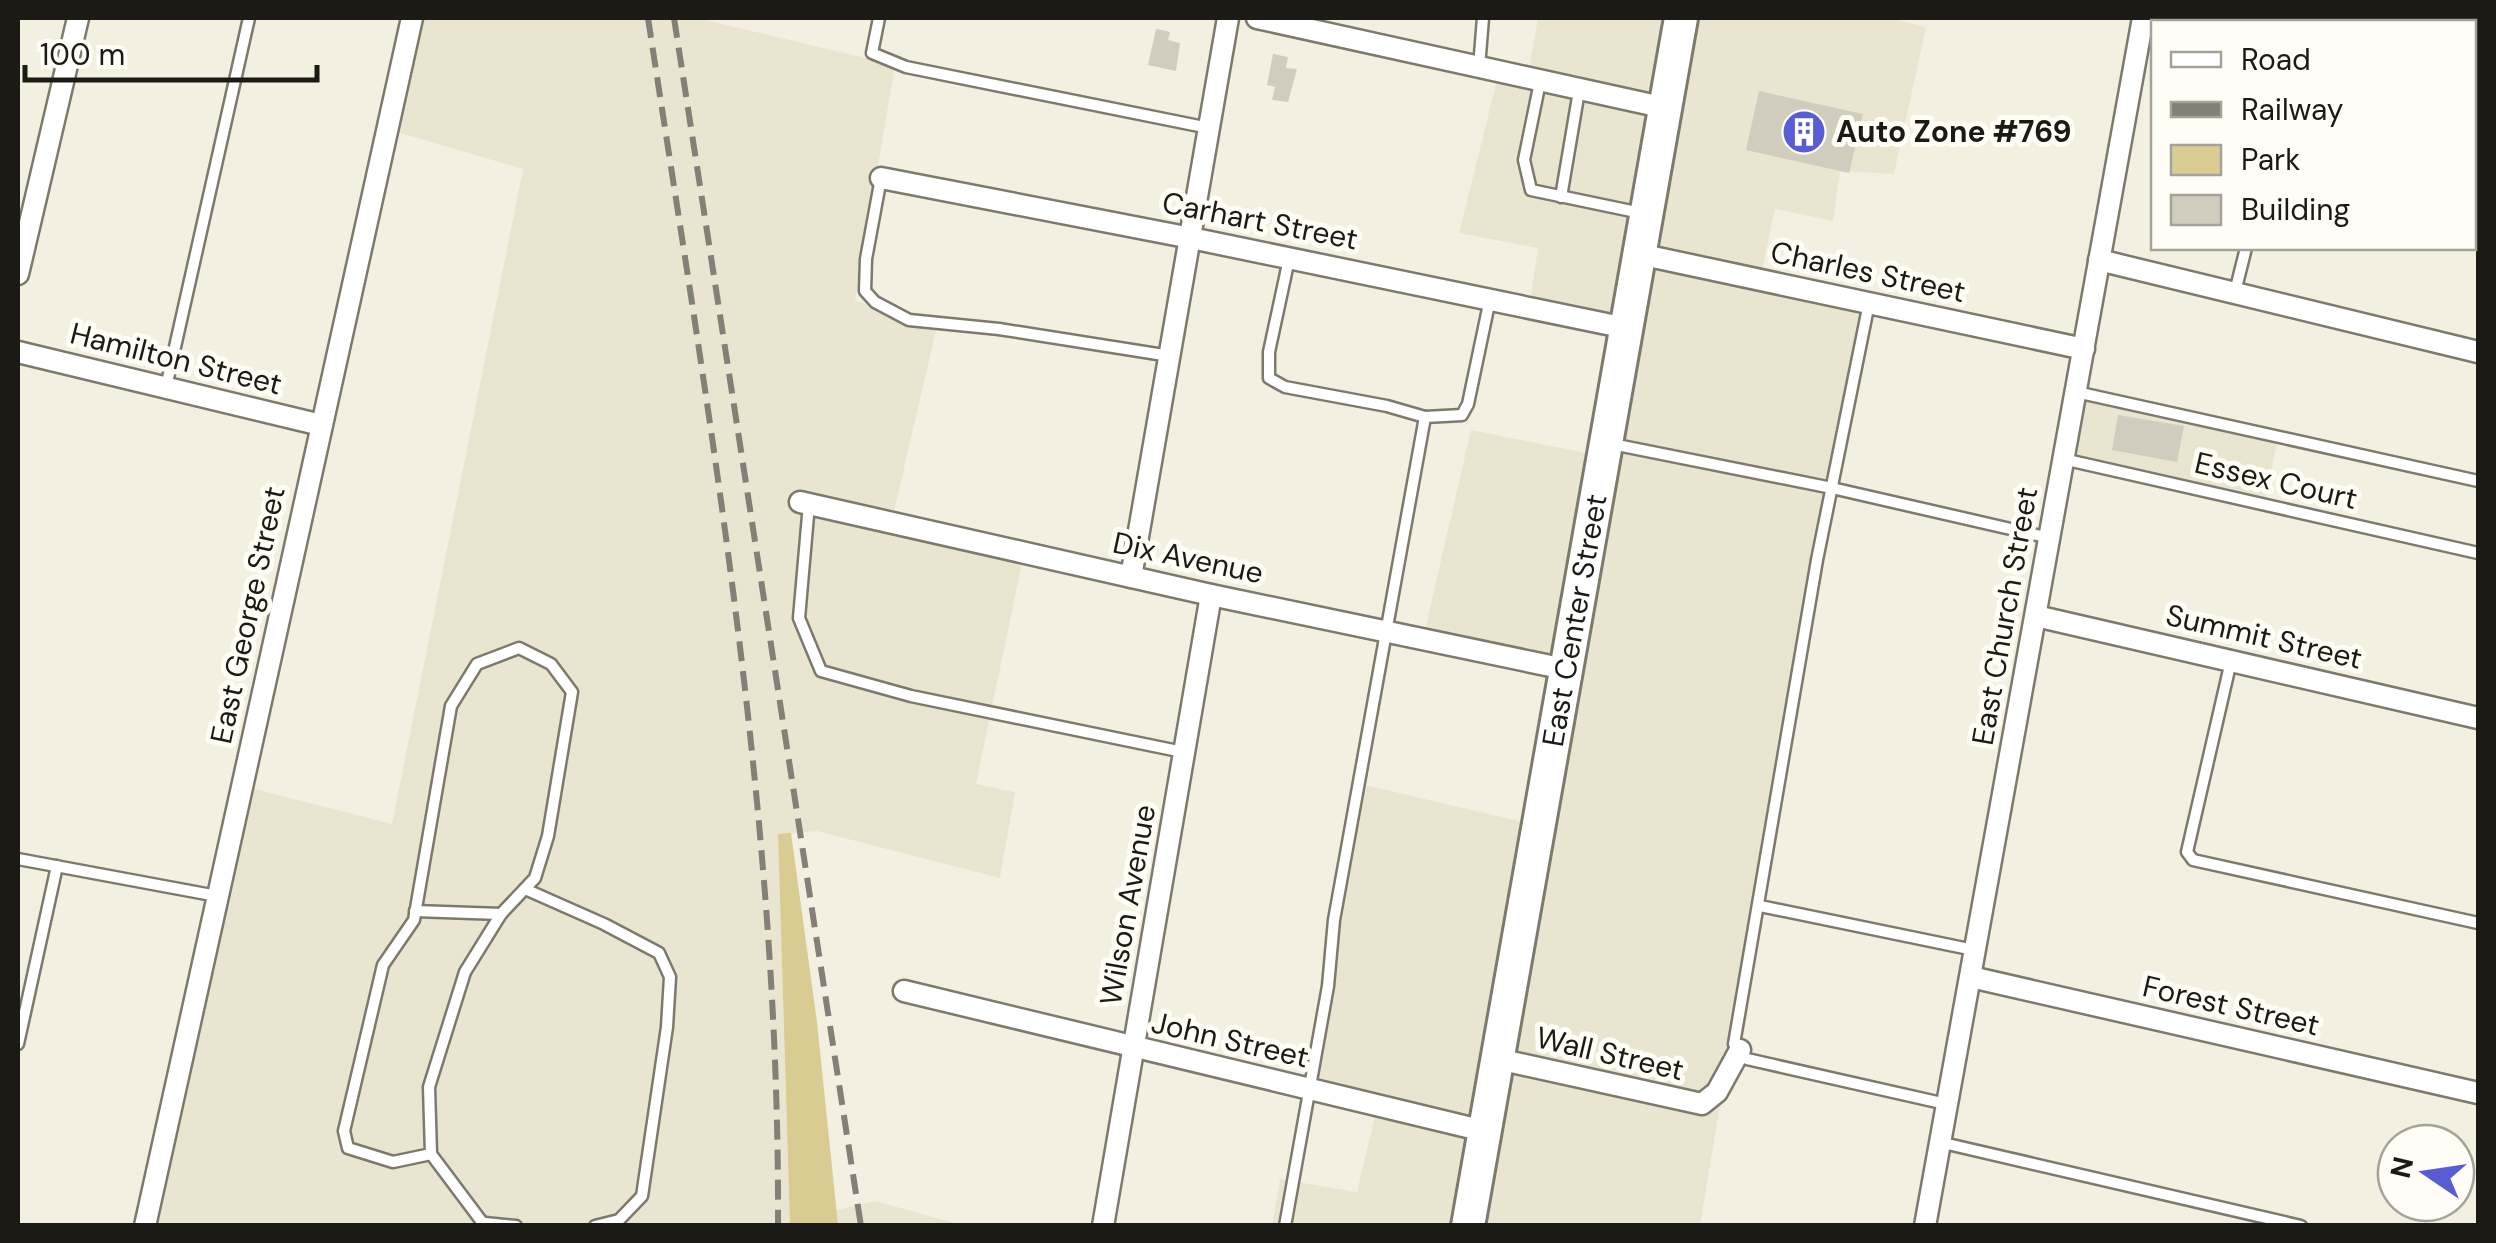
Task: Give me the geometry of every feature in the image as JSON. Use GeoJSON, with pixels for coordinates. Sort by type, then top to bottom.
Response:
{"type":"FeatureCollection","features":[{"type":"Feature","properties":{"kind":"main road","name":"East Center Street"},"geometry":{"type":"LineString","coordinates":[[1468,1226],[1681,18]]}},
{"type":"Feature","properties":{"kind":"street"},"geometry":{"type":"LineString","coordinates":[[18,274],[78,18]]}},
{"type":"Feature","properties":{"kind":"street","name":"East George Street"},"geometry":{"type":"LineString","coordinates":[[145,1226],[412,18]]}},
{"type":"Feature","properties":{"kind":"street"},"geometry":{"type":"LineString","coordinates":[[1131,577],[1228,18]]}},
{"type":"Feature","properties":{"kind":"street"},"geometry":{"type":"LineString","coordinates":[[1257,18],[1666,108]]}},
{"type":"Feature","properties":{"kind":"street","name":"East Church Street"},"geometry":{"type":"LineString","coordinates":[[1925,1226],[2143,18]]}},
{"type":"Feature","properties":{"kind":"street","name":"Carhart Street"},"geometry":{"type":"LineString","coordinates":[[880,178],[1626,328]]}},
{"type":"Feature","properties":{"kind":"street","name":"Charles Street"},"geometry":{"type":"LineString","coordinates":[[1639,254],[2084,349]]}},
{"type":"Feature","properties":{"kind":"street"},"geometry":{"type":"LineString","coordinates":[[2099,260],[2478,352]]}},
{"type":"Feature","properties":{"kind":"street","name":"Hamilton Street"},"geometry":{"type":"LineString","coordinates":[[18,352],[321,424]]}},
{"type":"Feature","properties":{"kind":"street","name":"Dix Avenue"},"geometry":{"type":"LineString","coordinates":[[804,503],[1566,669]]}},
{"type":"Feature","properties":{"kind":"street","name":"Wilson Avenue"},"geometry":{"type":"LineString","coordinates":[[1103,1226],[1211,594]]}},
{"type":"Feature","properties":{"kind":"street","name":"Summit Street"},"geometry":{"type":"LineString","coordinates":[[2036,616],[2478,718]]}},
{"type":"Feature","properties":{"kind":"street","name":"Forest Street"},"geometry":{"type":"LineString","coordinates":[[1970,977],[2478,1093]]}},
{"type":"Feature","properties":{"kind":"street","name":"John Street"},"geometry":{"type":"LineString","coordinates":[[904,991],[1484,1131]]}},
{"type":"Feature","properties":{"kind":"street","name":"Wall Street"},"geometry":{"type":"LineString","coordinates":[[1498,1058],[1702,1104],[1717,1092],[1740,1050]]}},
{"type":"Feature","properties":{"kind":"lane"},"geometry":{"type":"LineString","coordinates":[[166,388],[248,18]]}},
{"type":"Feature","properties":{"kind":"lane"},"geometry":{"type":"LineString","coordinates":[[879,18],[872,53],[906,67],[1210,128]]}},
{"type":"Feature","properties":{"kind":"lane"},"geometry":{"type":"LineString","coordinates":[[1479,68],[1484,18]]}},
{"type":"Feature","properties":{"kind":"lane"},"geometry":{"type":"LineString","coordinates":[[1540,82],[1524,160],[1530,190],[1646,214]]}},
{"type":"Feature","properties":{"kind":"lane"},"geometry":{"type":"LineString","coordinates":[[1560,197],[1579,91]]}},
{"type":"Feature","properties":{"kind":"lane"},"geometry":{"type":"LineString","coordinates":[[880,178],[866,259],[865,291],[875,302],[909,320],[999,329],[1170,356]]}},
{"type":"Feature","properties":{"kind":"lane"},"geometry":{"type":"LineString","coordinates":[[2235,294],[2246,250]]}},
{"type":"Feature","properties":{"kind":"lane"},"geometry":{"type":"LineString","coordinates":[[1289,258],[1269,352],[1268,378],[1286,387],[1425,417],[1462,415],[1468,404],[1490,300]]}},
{"type":"Feature","properties":{"kind":"lane"},"geometry":{"type":"LineString","coordinates":[[1870,304],[1832,488],[1734,1044],[1747,1059],[1946,1104]]}},
{"type":"Feature","properties":{"kind":"lane"},"geometry":{"type":"LineString","coordinates":[[2076,392],[2478,481]]}},
{"type":"Feature","properties":{"kind":"lane"},"geometry":{"type":"LineString","coordinates":[[1285,1226],[1328,986],[1334,920],[1425,417]]}},
{"type":"Feature","properties":{"kind":"lane"},"geometry":{"type":"LineString","coordinates":[[1607,443],[1832,488],[2051,538]]}},
{"type":"Feature","properties":{"kind":"lane","name":"Essex Court"},"geometry":{"type":"LineString","coordinates":[[2063,459],[2478,552]]}},
{"type":"Feature","properties":{"kind":"lane"},"geometry":{"type":"LineString","coordinates":[[804,503],[800,618],[822,671],[911,696],[1184,752]]}},
{"type":"Feature","properties":{"kind":"lane"},"geometry":{"type":"LineString","coordinates":[[431,1154],[393,1162],[348,1148],[344,1131],[383,965],[414,920],[451,706],[477,664],[519,648],[551,664],[572,692],[548,836],[535,878],[501,914],[466,972],[429,1086],[431,1154],[485,1224],[516,1226]]}},
{"type":"Feature","properties":{"kind":"lane"},"geometry":{"type":"LineString","coordinates":[[2231,661],[2187,852],[2193,860],[2478,924]]}},
{"type":"Feature","properties":{"kind":"lane"},"geometry":{"type":"LineString","coordinates":[[18,859],[217,896]]}},
{"type":"Feature","properties":{"kind":"lane"},"geometry":{"type":"LineString","coordinates":[[18,1044],[56,866]]}},
{"type":"Feature","properties":{"kind":"lane"},"geometry":{"type":"LineString","coordinates":[[524,889],[659,953],[670,977],[667,1027],[642,1196],[619,1220],[595,1226]]}},
{"type":"Feature","properties":{"kind":"lane"},"geometry":{"type":"LineString","coordinates":[[1760,906],[1975,950]]}},
{"type":"Feature","properties":{"kind":"lane"},"geometry":{"type":"LineString","coordinates":[[415,911],[501,914]]}},
{"type":"Feature","properties":{"kind":"lane"},"geometry":{"type":"LineString","coordinates":[[1939,1142],[2301,1226]]}},
{"type":"Feature","properties":{"kind":"shaded area"},"geometry":{"type":"Polygon","coordinates":[[[408,18],[697,18],[895,65],[855,301],[938,322],[891,524],[1023,558],[976,784],[1015,792],[1000,878],[817,831],[778,835],[790,1225],[141,1226],[239,785],[392,824],[523,169],[384,128],[408,18]]]}},
{"type":"Feature","properties":{"kind":"shaded area"},"geometry":{"type":"Polygon","coordinates":[[[1538,18],[1889,18],[1926,27],[1894,174],[1840,171],[1833,221],[1775,209],[1759,285],[1869,308],[1730,1045],[1700,1225],[1272,1226],[1280,1179],[1357,1192],[1375,1116],[1301,1100],[1365,785],[1536,825],[1561,672],[1422,643],[1471,430],[1601,456],[1626,331],[1528,315],[1538,248],[1459,233],[1498,76],[1527,80],[1538,18]]]}},
{"type":"Feature","properties":{"kind":"shaded area"},"geometry":{"type":"Polygon","coordinates":[[[2073,390],[2279,434],[2264,504],[2058,460],[2073,390]]]}},
{"type":"Feature","properties":{"kind":"shaded area"},"geometry":{"type":"Polygon","coordinates":[[[875,1201],[962,1225],[838,1225],[837,1210],[875,1201]]]}},
{"type":"Feature","properties":{"kind":"green space"},"geometry":{"type":"Polygon","coordinates":[[[791,833],[817,1022],[838,1225],[790,1225],[778,834],[791,833]]]}},
{"type":"Feature","properties":{"kind":"building"},"geometry":{"type":"Polygon","coordinates":[[[1156,29],[1170,32],[1168,40],[1180,43],[1176,71],[1148,65],[1156,29]]]}},
{"type":"Feature","properties":{"kind":"building"},"geometry":{"type":"Polygon","coordinates":[[[1273,54],[1288,57],[1286,68],[1297,69],[1288,102],[1272,100],[1275,87],[1267,85],[1273,54]]]}},
{"type":"Feature","properties":{"kind":"building","name":"Auto Zone #769"},"geometry":{"type":"Polygon","coordinates":[[[1759,91],[1863,114],[1849,173],[1746,150],[1759,91]]]}},
{"type":"Feature","properties":{"kind":"building"},"geometry":{"type":"Polygon","coordinates":[[[2118,415],[2184,426],[2177,462],[2112,450],[2118,415]]]}},
{"type":"Feature","properties":{"kind":"railway"},"geometry":{"type":"LineString","coordinates":[[648,18],[716,469],[754,770],[767,922],[778,1226]]}},
{"type":"Feature","properties":{"kind":"railway"},"geometry":{"type":"LineString","coordinates":[[674,18],[861,1226]]}},
{"type":"Feature","properties":{"kind":"place","name":"Auto Zone #769"},"geometry":{"type":"Point","coordinates":[1804,132]}}]}
